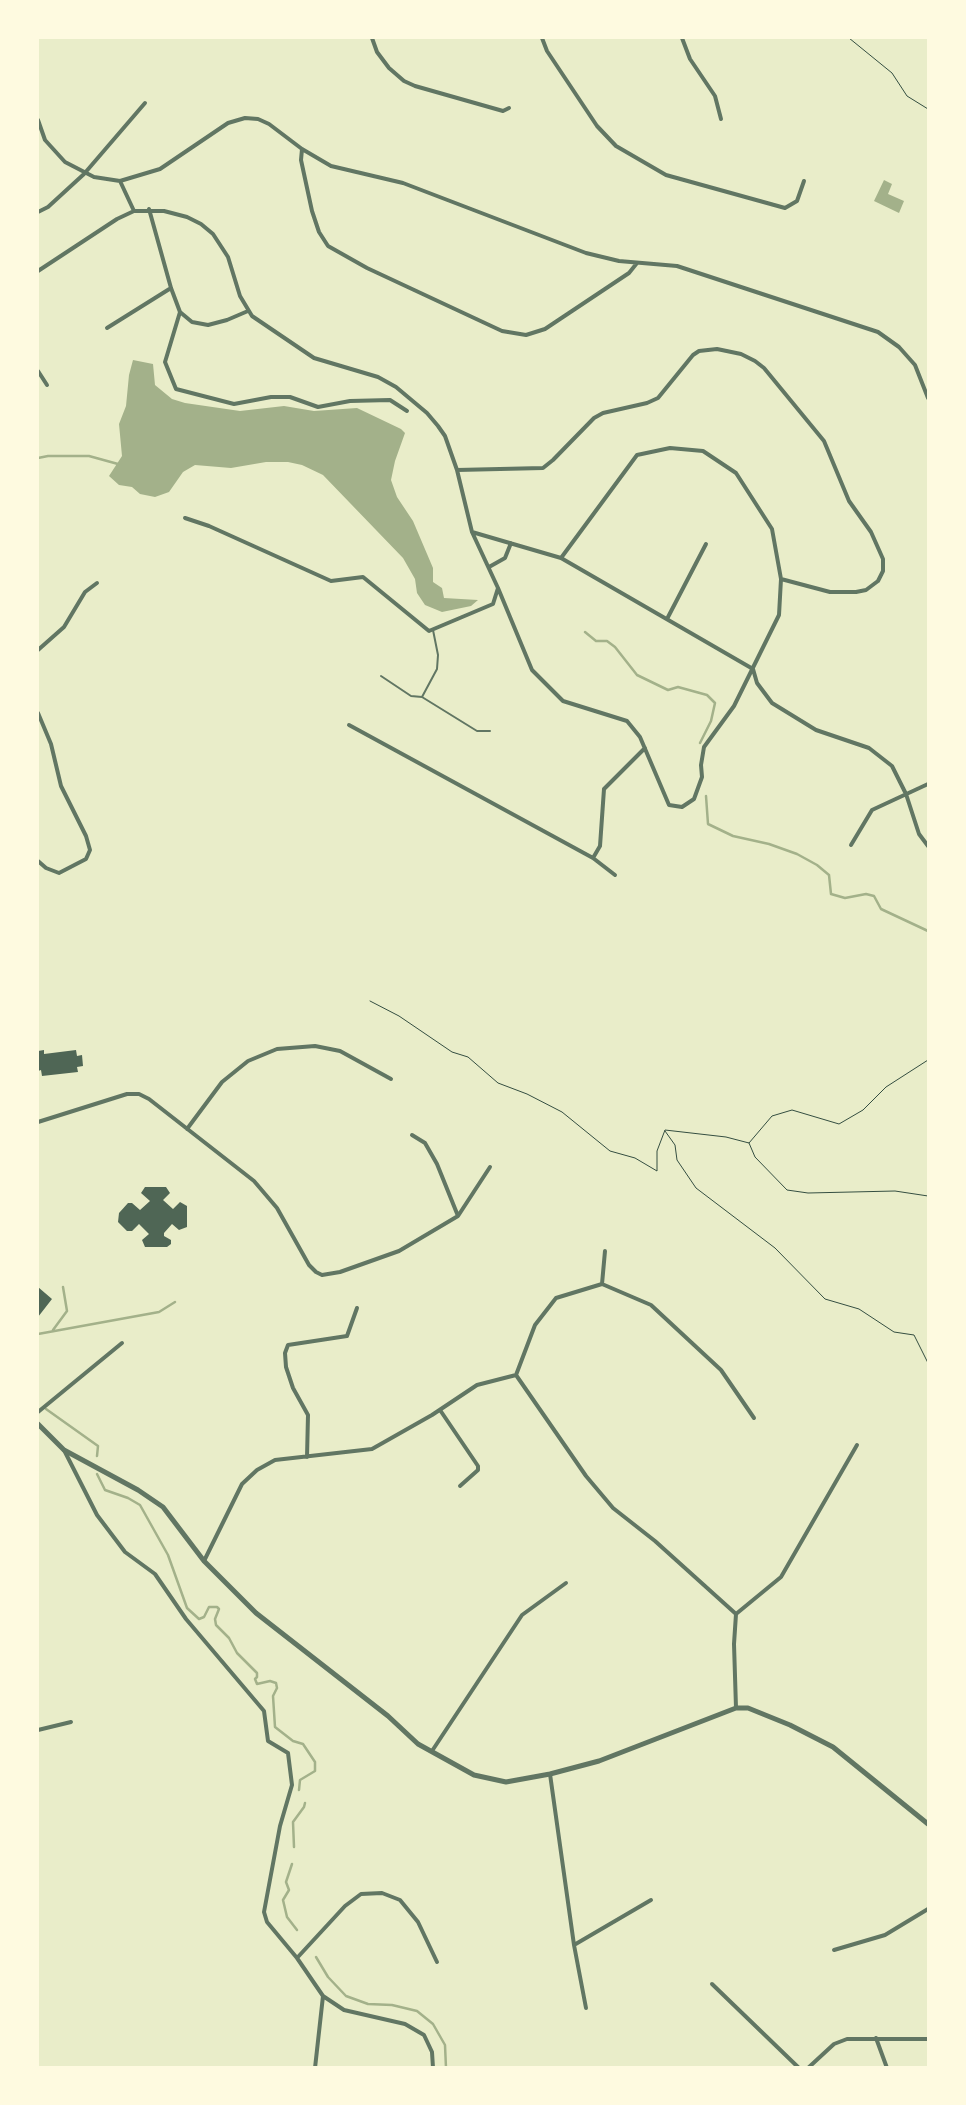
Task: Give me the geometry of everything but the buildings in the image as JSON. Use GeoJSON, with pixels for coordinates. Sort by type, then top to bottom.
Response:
{"type":"FeatureCollection","features":[{"type":"Feature","properties":{"kind":"street"},"geometry":{"type":"LineString","coordinates":[[372,38],[377,52],[389,68],[404,81],[415,86],[502,111],[509,108]]}},
{"type":"Feature","properties":{"kind":"street"},"geometry":{"type":"LineString","coordinates":[[542,38],[547,51],[597,126],[616,146],[666,175],[785,208],[796,201],[804,181]]}},
{"type":"Feature","properties":{"kind":"street"},"geometry":{"type":"LineString","coordinates":[[682,38],[690,59],[715,96],[721,119]]}},
{"type":"Feature","properties":{"kind":"street"},"geometry":{"type":"LineString","coordinates":[[38,212],[48,207],[84,174],[145,103]]}},
{"type":"Feature","properties":{"kind":"street"},"geometry":{"type":"LineString","coordinates":[[38,120],[40,131],[51,148],[65,162],[84,174],[103,180],[120,181],[160,169],[228,123],[240,119],[258,119],[269,124],[302,149],[331,166],[403,183],[586,253],[606,259],[663,264],[690,270],[878,332],[899,347],[915,364],[928,398]]}},
{"type":"Feature","properties":{"kind":"street"},"geometry":{"type":"LineString","coordinates":[[302,149],[302,160],[312,211],[318,232],[328,246],[367,268],[502,331],[526,335],[545,329],[629,273],[637,263]]}},
{"type":"Feature","properties":{"kind":"street"},"geometry":{"type":"LineString","coordinates":[[120,181],[134,211]]}},
{"type":"Feature","properties":{"kind":"street"},"geometry":{"type":"LineString","coordinates":[[149,209],[171,288],[180,312],[192,322],[208,325],[227,320],[248,311]]}},
{"type":"Feature","properties":{"kind":"street"},"geometry":{"type":"LineString","coordinates":[[38,271],[117,218],[134,211],[149,209],[187,217],[201,224],[213,234],[228,257],[240,296],[248,311],[265,326],[314,358],[378,378],[396,387],[427,412],[445,436],[472,532],[489,567],[532,670],[563,701],[627,721],[640,737],[669,805],[682,808],[694,799],[702,777],[701,765],[704,747],[734,706],[779,615],[781,579],[772,529],[736,473],[703,451],[670,448],[637,455],[561,558]]}},
{"type":"Feature","properties":{"kind":"street"},"geometry":{"type":"LineString","coordinates":[[107,328],[171,288]]}},
{"type":"Feature","properties":{"kind":"street"},"geometry":{"type":"LineString","coordinates":[[180,312],[165,362],[176,389],[234,404],[271,397],[290,397],[318,406],[350,401],[390,400],[407,411]]}},
{"type":"Feature","properties":{"kind":"street"},"geometry":{"type":"LineString","coordinates":[[456,470],[543,468],[594,418],[603,412],[647,403],[658,398],[693,355],[700,351],[717,349],[741,354],[755,360],[764,368],[824,442],[849,502],[871,532],[883,559],[883,570],[878,580],[866,590],[856,592],[830,592],[781,579]]}},
{"type":"Feature","properties":{"kind":"street"},"geometry":{"type":"LineString","coordinates":[[38,371],[48,385]]}},
{"type":"Feature","properties":{"kind":"street"},"geometry":{"type":"LineString","coordinates":[[185,518],[209,526],[331,582],[364,577],[430,632],[492,604],[498,588]]}},
{"type":"Feature","properties":{"kind":"street"},"geometry":{"type":"LineString","coordinates":[[472,532],[561,558],[753,669],[757,683],[772,703],[816,730],[869,748],[892,766],[906,794],[919,834],[928,846]]}},
{"type":"Feature","properties":{"kind":"street"},"geometry":{"type":"LineString","coordinates":[[489,567],[505,558],[511,543]]}},
{"type":"Feature","properties":{"kind":"street"},"geometry":{"type":"LineString","coordinates":[[667,618],[706,544]]}},
{"type":"Feature","properties":{"kind":"street"},"geometry":{"type":"LineString","coordinates":[[38,650],[64,627],[85,592],[97,583]]}},
{"type":"Feature","properties":{"kind":"street"},"geometry":{"type":"LineString","coordinates":[[38,713],[50,744],[61,786],[86,836],[90,850],[86,859],[59,873],[46,868],[38,861]]}},
{"type":"Feature","properties":{"kind":"street"},"geometry":{"type":"LineString","coordinates":[[349,725],[593,858],[615,875]]}},
{"type":"Feature","properties":{"kind":"street"},"geometry":{"type":"LineString","coordinates":[[593,858],[600,846],[604,790],[645,748]]}},
{"type":"Feature","properties":{"kind":"street"},"geometry":{"type":"LineString","coordinates":[[851,845],[872,810],[928,784]]}},
{"type":"Feature","properties":{"kind":"street"},"geometry":{"type":"LineString","coordinates":[[188,1129],[222,1082],[248,1061],[277,1049],[315,1046],[340,1051],[391,1079]]}},
{"type":"Feature","properties":{"kind":"street"},"geometry":{"type":"LineString","coordinates":[[38,1122],[127,1094],[139,1094],[149,1099],[254,1181],[277,1208],[309,1264],[316,1272],[322,1275],[340,1272],[399,1252],[458,1216],[490,1167]]}},
{"type":"Feature","properties":{"kind":"street"},"geometry":{"type":"LineString","coordinates":[[412,1136],[425,1143],[437,1164],[458,1216]]}},
{"type":"Feature","properties":{"kind":"street"},"geometry":{"type":"LineString","coordinates":[[602,1284],[604,1252]]}},
{"type":"Feature","properties":{"kind":"street"},"geometry":{"type":"LineString","coordinates":[[516,1374],[535,1325],[556,1298],[602,1284],[651,1305],[722,1370],[754,1418]]}},
{"type":"Feature","properties":{"kind":"street"},"geometry":{"type":"LineString","coordinates":[[307,1457],[308,1415],[293,1388],[286,1367],[285,1353],[288,1345],[347,1336],[357,1308]]}},
{"type":"Feature","properties":{"kind":"street"},"geometry":{"type":"LineString","coordinates":[[38,1412],[122,1344]]}},
{"type":"Feature","properties":{"kind":"street"},"geometry":{"type":"LineString","coordinates":[[204,1561],[242,1484],[257,1470],[275,1460],[372,1449],[440,1410],[477,1385],[516,1374]]}},
{"type":"Feature","properties":{"kind":"street"},"geometry":{"type":"LineString","coordinates":[[516,1374],[586,1476],[613,1508],[655,1541],[736,1614]]}},
{"type":"Feature","properties":{"kind":"street"},"geometry":{"type":"LineString","coordinates":[[440,1410],[478,1466],[478,1470],[460,1486]]}},
{"type":"Feature","properties":{"kind":"street"},"geometry":{"type":"LineString","coordinates":[[38,1424],[64,1450],[138,1490],[163,1507],[204,1561],[256,1613],[388,1716],[418,1744],[432,1750],[474,1775],[506,1782],[550,1774],[599,1761],[736,1708],[761,1712],[833,1747],[928,1824]]}},
{"type":"Feature","properties":{"kind":"street"},"geometry":{"type":"LineString","coordinates":[[736,1708],[734,1644],[736,1614],[781,1577],[857,1445]]}},
{"type":"Feature","properties":{"kind":"street"},"geometry":{"type":"LineString","coordinates":[[64,1450],[103,1523],[125,1552],[155,1574],[186,1619],[264,1711],[268,1742],[288,1753],[292,1785],[280,1826],[264,1912],[267,1922],[297,1958],[323,1996],[344,2010],[405,2024],[424,2035],[432,2052],[434,2068]]}},
{"type":"Feature","properties":{"kind":"street"},"geometry":{"type":"LineString","coordinates":[[432,1750],[522,1614],[566,1583]]}},
{"type":"Feature","properties":{"kind":"street"},"geometry":{"type":"LineString","coordinates":[[38,1730],[71,1722]]}},
{"type":"Feature","properties":{"kind":"street"},"geometry":{"type":"LineString","coordinates":[[550,1774],[574,1945],[586,2008]]}},
{"type":"Feature","properties":{"kind":"street"},"geometry":{"type":"LineString","coordinates":[[297,1958],[345,1906],[361,1894],[382,1893],[400,1900],[418,1922],[437,1962]]}},
{"type":"Feature","properties":{"kind":"street"},"geometry":{"type":"LineString","coordinates":[[574,1945],[652,1900]]}},
{"type":"Feature","properties":{"kind":"street"},"geometry":{"type":"LineString","coordinates":[[834,1950],[885,1935],[928,1909]]}},
{"type":"Feature","properties":{"kind":"street"},"geometry":{"type":"LineString","coordinates":[[712,1984],[798,2068]]}},
{"type":"Feature","properties":{"kind":"street"},"geometry":{"type":"LineString","coordinates":[[315,2068],[320,2009],[323,1996]]}},
{"type":"Feature","properties":{"kind":"street"},"geometry":{"type":"LineString","coordinates":[[876,2038],[887,2068]]}},
{"type":"Feature","properties":{"kind":"street"},"geometry":{"type":"LineString","coordinates":[[808,2068],[834,2044],[847,2039],[928,2039]]}},
{"type":"Feature","properties":{"kind":"lane"},"geometry":{"type":"LineString","coordinates":[[422,698],[437,669],[438,655],[433,630]]}},
{"type":"Feature","properties":{"kind":"lane"},"geometry":{"type":"LineString","coordinates":[[381,676],[411,696],[422,698],[477,731],[490,731]]}},
{"type":"Feature","properties":{"kind":"path"},"geometry":{"type":"LineString","coordinates":[[849,38],[892,73],[907,96],[928,109]]}},
{"type":"Feature","properties":{"kind":"path"},"geometry":{"type":"LineString","coordinates":[[370,1001],[399,1016],[452,1052],[468,1057],[498,1083],[528,1094],[562,1112],[610,1152],[634,1158],[656,1170],[656,1151],[665,1130]]}},
{"type":"Feature","properties":{"kind":"path"},"geometry":{"type":"LineString","coordinates":[[749,1143],[772,1116],[792,1110],[839,1124],[863,1110],[886,1087],[916,1070],[928,1060]]}},
{"type":"Feature","properties":{"kind":"path"},"geometry":{"type":"LineString","coordinates":[[665,1130],[726,1137],[749,1143]]}},
{"type":"Feature","properties":{"kind":"path"},"geometry":{"type":"LineString","coordinates":[[665,1130],[676,1145],[676,1160],[696,1188],[775,1248],[825,1299],[860,1308],[894,1332],[914,1335],[928,1363]]}},
{"type":"Feature","properties":{"kind":"path"},"geometry":{"type":"LineString","coordinates":[[749,1143],[755,1157],[787,1190],[808,1193],[895,1191],[928,1196]]}},
{"type":"Feature","properties":{"kind":"shaded area"},"geometry":{"type":"Polygon","coordinates":[[[884,180],[892,184],[888,194],[904,201],[899,213],[874,201],[884,180]]]}},
{"type":"Feature","properties":{"kind":"shaded area"},"geometry":{"type":"Polygon","coordinates":[[[133,360],[153,364],[155,385],[172,399],[185,403],[240,411],[284,406],[314,411],[357,408],[401,429],[405,433],[395,461],[391,480],[397,497],[413,521],[433,568],[433,582],[442,588],[444,598],[478,600],[471,606],[442,612],[425,605],[417,593],[415,579],[403,558],[323,475],[302,465],[288,462],[266,462],[231,468],[195,465],[183,472],[169,492],[155,497],[140,494],[132,487],[119,485],[109,476],[122,456],[119,424],[126,406],[129,375],[133,360]]]}},
{"type":"Feature","properties":{"kind":"waterway"},"geometry":{"type":"LineString","coordinates":[[38,458],[48,456],[89,456],[118,464]]}},
{"type":"Feature","properties":{"kind":"waterway"},"geometry":{"type":"LineString","coordinates":[[585,632],[596,641],[607,641],[615,647],[637,675],[668,690],[678,687],[707,695],[715,703],[711,721],[700,743]]}},
{"type":"Feature","properties":{"kind":"waterway"},"geometry":{"type":"LineString","coordinates":[[706,796],[708,824],[733,836],[769,844],[797,854],[817,865],[829,875],[831,894],[845,898],[866,894],[874,896],[881,909],[928,931]]}},
{"type":"Feature","properties":{"kind":"waterway"},"geometry":{"type":"LineString","coordinates":[[53,1330],[67,1311],[63,1287]]}},
{"type":"Feature","properties":{"kind":"waterway"},"geometry":{"type":"LineString","coordinates":[[38,1334],[159,1312],[175,1302]]}},
{"type":"Feature","properties":{"kind":"waterway"},"geometry":{"type":"LineString","coordinates":[[46,1409],[98,1446],[97,1456]]}},
{"type":"Feature","properties":{"kind":"waterway"},"geometry":{"type":"LineString","coordinates":[[97,1474],[105,1490],[128,1498],[140,1505],[168,1555],[187,1608],[199,1619],[204,1617],[209,1607],[217,1607],[219,1609],[215,1619],[216,1625],[229,1638],[237,1653],[257,1673],[255,1679],[257,1684],[270,1681],[276,1683],[277,1688],[273,1696],[275,1727],[293,1741],[303,1744],[315,1762],[315,1771],[300,1780],[299,1790]]}},
{"type":"Feature","properties":{"kind":"waterway"},"geometry":{"type":"LineString","coordinates":[[294,1847],[293,1822],[305,1803]]}},
{"type":"Feature","properties":{"kind":"waterway"},"geometry":{"type":"LineString","coordinates":[[292,1864],[286,1882],[289,1890],[283,1900],[287,1917],[297,1930]]}},
{"type":"Feature","properties":{"kind":"waterway"},"geometry":{"type":"LineString","coordinates":[[316,1957],[328,1977],[346,1996],[368,2004],[392,2005],[417,2011],[433,2024],[445,2045],[446,2068]]}}]}
